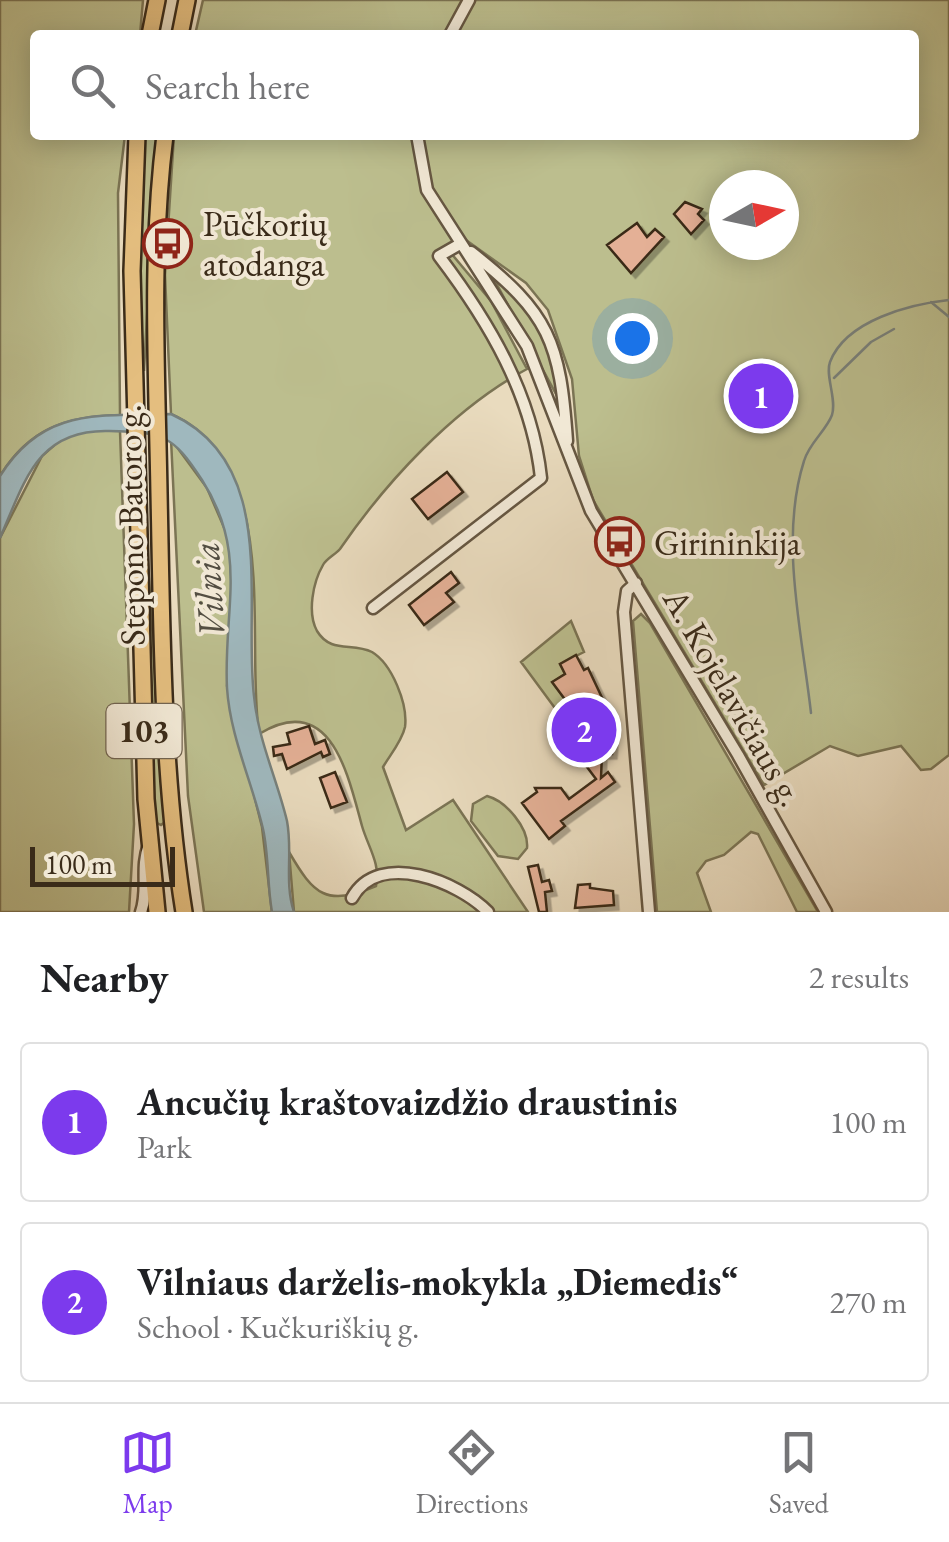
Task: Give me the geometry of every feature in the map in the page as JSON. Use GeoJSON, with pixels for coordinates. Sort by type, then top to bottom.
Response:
{"type":"FeatureCollection","features":[{"type":"Feature","properties":{"kind":"main road"},"geometry":{"type":"LineString","coordinates":[[151,30],[156,0]]}},
{"type":"Feature","properties":{"kind":"main road"},"geometry":{"type":"LineString","coordinates":[[181,30],[188,0]]}},
{"type":"Feature","properties":{"kind":"main road","name":"Stepono Batoro g."},"geometry":{"type":"LineString","coordinates":[[137,140],[132,271],[149,844],[157,912]]}},
{"type":"Feature","properties":{"kind":"main road","name":"Stepono Batoro g."},"geometry":{"type":"LineString","coordinates":[[164,140],[157,371],[160,550],[165,732],[183,906]]}},
{"type":"Feature","properties":{"kind":"main road"},"geometry":{"type":"LineString","coordinates":[[149,844],[156,836],[163,838],[170,877],[183,906]]}},
{"type":"Feature","properties":{"kind":"street"},"geometry":{"type":"LineString","coordinates":[[453,30],[469,0]]}},
{"type":"Feature","properties":{"kind":"street","name":"A. Kojelavičiaus g."},"geometry":{"type":"LineString","coordinates":[[418,140],[427,190],[498,296],[526,346],[590,511],[636,583],[826,912]]}},
{"type":"Feature","properties":{"kind":"street"},"geometry":{"type":"LineString","coordinates":[[373,608],[541,478],[527,412],[503,354],[491,328],[439,256],[460,244]]}},
{"type":"Feature","properties":{"kind":"street","name":"A. Kojelavičiaus g."},"geometry":{"type":"LineString","coordinates":[[460,244],[515,287],[546,327],[561,376],[568,456]]}},
{"type":"Feature","properties":{"kind":"street"},"geometry":{"type":"LineString","coordinates":[[636,583],[625,598],[625,627],[648,912]]}},
{"type":"Feature","properties":{"kind":"street"},"geometry":{"type":"LineString","coordinates":[[141,912],[146,894],[144,857],[149,844]]}},
{"type":"Feature","properties":{"kind":"street"},"geometry":{"type":"LineString","coordinates":[[352,898],[372,879],[425,876],[442,880],[488,912]]}},
{"type":"Feature","properties":{"kind":"green space"},"geometry":{"type":"Polygon","coordinates":[[[0,0],[143,0],[140,30],[30,30],[30,140],[124,140],[118,193],[120,415],[83,418],[51,428],[23,447],[0,476],[0,0]]]}},
{"type":"Feature","properties":{"kind":"green space"},"geometry":{"type":"Polygon","coordinates":[[[203,0],[949,0],[949,755],[931,769],[921,770],[901,746],[858,756],[830,746],[764,785],[593,500],[579,456],[572,379],[548,310],[526,283],[463,238],[445,246],[491,301],[527,369],[448,425],[378,498],[323,565],[314,589],[312,615],[317,631],[329,643],[372,652],[397,685],[405,727],[383,767],[406,830],[453,800],[528,912],[294,912],[289,852],[314,887],[333,896],[376,886],[377,870],[342,763],[320,730],[304,723],[284,723],[259,734],[252,556],[244,511],[230,471],[206,438],[171,414],[165,275],[174,140],[919,140],[919,30],[196,30],[203,0]]]}},
{"type":"Feature","properties":{"kind":"green space"},"geometry":{"type":"Polygon","coordinates":[[[144,140],[157,140],[144,371],[139,289],[144,140]]]}},
{"type":"Feature","properties":{"kind":"green space"},"geometry":{"type":"Polygon","coordinates":[[[499,279],[541,331],[554,361],[556,394],[495,281],[499,279]]]}},
{"type":"Feature","properties":{"kind":"green space"},"geometry":{"type":"Polygon","coordinates":[[[120,431],[134,824],[129,912],[0,912],[0,538],[42,456],[67,434],[120,431]]]}},
{"type":"Feature","properties":{"kind":"green space"},"geometry":{"type":"Polygon","coordinates":[[[171,439],[207,488],[229,539],[233,604],[227,686],[262,827],[272,912],[204,912],[188,796],[171,439]]]}},
{"type":"Feature","properties":{"kind":"green space"},"geometry":{"type":"Polygon","coordinates":[[[147,550],[165,822],[161,825],[153,821],[147,550]]]}},
{"type":"Feature","properties":{"kind":"green space"},"geometry":{"type":"Polygon","coordinates":[[[641,614],[650,623],[818,912],[797,912],[758,834],[751,832],[724,855],[706,861],[697,873],[711,912],[657,912],[633,621],[641,614]]]}},
{"type":"Feature","properties":{"kind":"green space"},"geometry":{"type":"Polygon","coordinates":[[[571,621],[584,652],[560,664],[565,674],[553,682],[574,711],[563,719],[521,662],[571,621]]]}},
{"type":"Feature","properties":{"kind":"green space"},"geometry":{"type":"Polygon","coordinates":[[[487,796],[509,809],[524,832],[527,848],[518,859],[498,856],[471,821],[473,804],[487,796]]]}},
{"type":"Feature","properties":{"kind":"water"},"geometry":{"type":"Polygon","coordinates":[[[171,414],[205,436],[228,466],[242,501],[252,579],[254,696],[259,728],[287,821],[294,912],[272,912],[263,829],[229,706],[230,557],[216,507],[192,465],[174,445],[155,435],[109,431],[65,439],[37,462],[0,538],[0,476],[35,437],[74,420],[96,416],[171,414]]]}},
{"type":"Feature","properties":{"kind":"building"},"geometry":{"type":"Polygon","coordinates":[[[685,202],[702,209],[698,214],[704,220],[691,234],[674,214],[685,202]]]}},
{"type":"Feature","properties":{"kind":"building"},"geometry":{"type":"Polygon","coordinates":[[[637,223],[647,237],[655,229],[664,237],[631,273],[607,245],[637,223]]]}},
{"type":"Feature","properties":{"kind":"building"},"geometry":{"type":"Polygon","coordinates":[[[447,472],[463,492],[428,519],[412,499],[447,472]]]}},
{"type":"Feature","properties":{"kind":"building"},"geometry":{"type":"Polygon","coordinates":[[[451,572],[459,583],[446,593],[454,602],[424,625],[409,605],[451,572]]]}},
{"type":"Feature","properties":{"kind":"building"},"geometry":{"type":"Polygon","coordinates":[[[576,655],[584,670],[588,668],[614,723],[612,754],[602,754],[601,778],[608,772],[615,782],[561,821],[565,826],[549,839],[522,803],[537,792],[535,788],[561,788],[569,799],[596,779],[563,735],[581,721],[552,682],[565,674],[560,664],[576,655]]]}},
{"type":"Feature","properties":{"kind":"building"},"geometry":{"type":"Polygon","coordinates":[[[309,726],[315,744],[325,740],[330,754],[323,757],[321,752],[287,769],[282,754],[274,756],[273,747],[290,744],[287,733],[309,726]]]}},
{"type":"Feature","properties":{"kind":"building"},"geometry":{"type":"Polygon","coordinates":[[[335,772],[347,802],[331,808],[320,778],[335,772]]]}},
{"type":"Feature","properties":{"kind":"building"},"geometry":{"type":"Polygon","coordinates":[[[538,865],[542,882],[549,880],[552,891],[545,892],[547,912],[539,912],[528,867],[538,865]]]}},
{"type":"Feature","properties":{"kind":"building"},"geometry":{"type":"Polygon","coordinates":[[[590,884],[590,888],[613,891],[614,905],[575,908],[578,885],[590,884]]]}},
{"type":"Feature","properties":{"kind":"waterway"},"geometry":{"type":"LineString","coordinates":[[811,713],[795,586],[793,522],[804,461],[832,415],[830,362],[838,347],[865,325],[899,310],[949,300]]}},
{"type":"Feature","properties":{"kind":"waterway"},"geometry":{"type":"LineString","coordinates":[[931,302],[949,317]]}},
{"type":"Feature","properties":{"kind":"waterway"},"geometry":{"type":"LineString","coordinates":[[834,378],[871,342],[894,329]]}},
{"type":"Feature","properties":{"kind":"place","name":"Pūčkorių atodanga"},"geometry":{"type":"Point","coordinates":[168,243]}},
{"type":"Feature","properties":{"kind":"place","name":"Ancučių kraštovaizdžio draustinis"},"geometry":{"type":"Point","coordinates":[761,396]}},
{"type":"Feature","properties":{"kind":"place","name":"Girininkija"},"geometry":{"type":"Point","coordinates":[619,542]}},
{"type":"Feature","properties":{"kind":"place","name":"Vilniaus darželis-mokykla „Diemedis“"},"geometry":{"type":"Point","coordinates":[584,730]}},
{"type":"Feature","properties":{"kind":"water label","name":"Vilnia"},"geometry":{"type":"Point","coordinates":[208,590]}}]}
